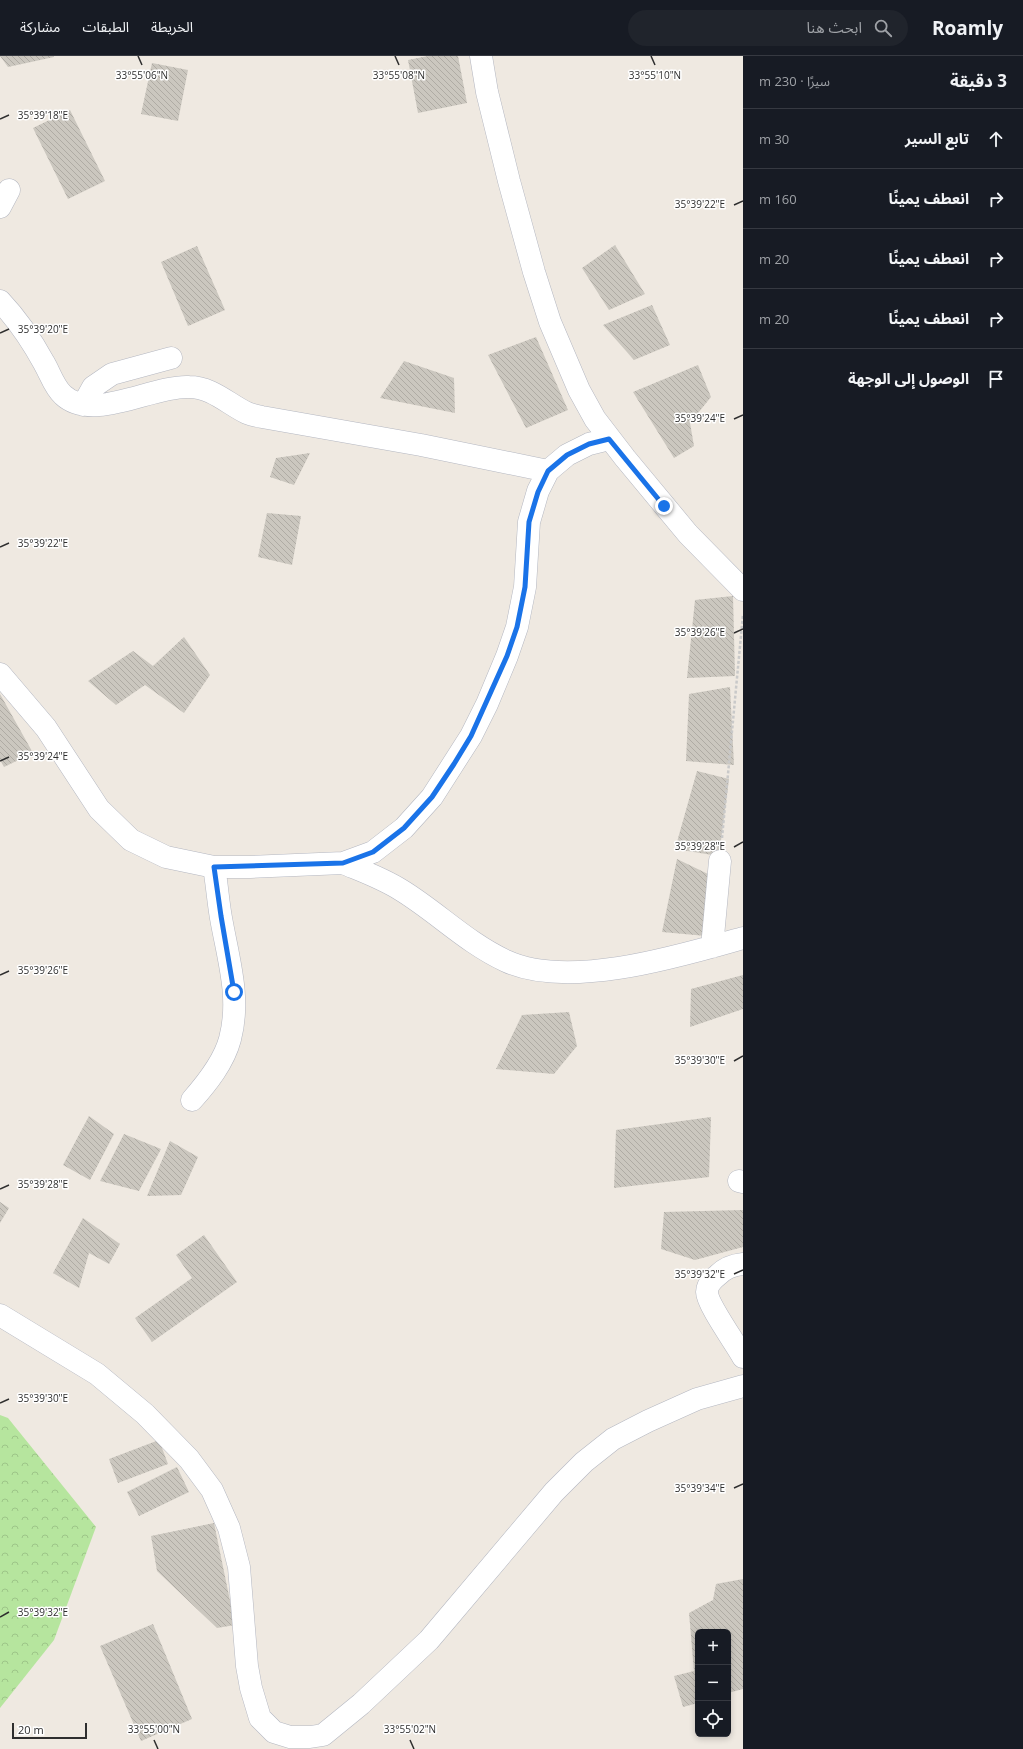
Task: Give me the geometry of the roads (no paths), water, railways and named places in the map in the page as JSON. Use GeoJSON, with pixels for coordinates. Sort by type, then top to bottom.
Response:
{"type":"FeatureCollection","features":[{"type":"Feature","properties":{"kind":"street"},"geometry":{"type":"LineString","coordinates":[[481,56],[487,92],[508,182],[534,272],[548,314],[579,390],[595,419],[609,439],[688,534],[743,590]]}},
{"type":"Feature","properties":{"kind":"street"},"geometry":{"type":"LineString","coordinates":[[0,301],[26,333],[62,394],[73,402],[83,405],[111,402],[190,386],[219,395],[247,412],[262,418],[421,445],[548,471]]}},
{"type":"Feature","properties":{"kind":"street"},"geometry":{"type":"LineString","coordinates":[[83,405],[93,387],[112,374],[172,358]]}},
{"type":"Feature","properties":{"kind":"street"},"geometry":{"type":"LineString","coordinates":[[0,674],[46,728],[99,809],[131,840],[166,857],[214,867],[343,863],[373,852],[404,828],[432,797],[471,736],[507,656],[517,627],[525,587],[529,522],[538,492],[548,471],[567,455],[589,444],[609,439]]}},
{"type":"Feature","properties":{"kind":"street"},"geometry":{"type":"LineString","coordinates":[[712,947],[720,861]]}},
{"type":"Feature","properties":{"kind":"street"},"geometry":{"type":"LineString","coordinates":[[343,863],[376,877],[400,890],[461,934],[495,955],[520,966],[541,972],[598,970],[682,956],[743,938]]}},
{"type":"Feature","properties":{"kind":"street"},"geometry":{"type":"LineString","coordinates":[[192,1100],[208,1082],[219,1063],[230,1040],[234,1018],[234,992],[214,867]]}},
{"type":"Feature","properties":{"kind":"street"},"geometry":{"type":"LineString","coordinates":[[743,1264],[736,1265],[720,1273],[711,1282],[707,1292],[711,1303],[743,1357]]}},
{"type":"Feature","properties":{"kind":"street"},"geometry":{"type":"LineString","coordinates":[[0,1315],[97,1374],[144,1414],[189,1459],[212,1490],[229,1528],[239,1567],[247,1666],[251,1688],[260,1718],[274,1732],[290,1737],[310,1737],[323,1735],[361,1704],[429,1640],[554,1492],[584,1462],[613,1439],[648,1421],[697,1399],[743,1386]]}}]}
